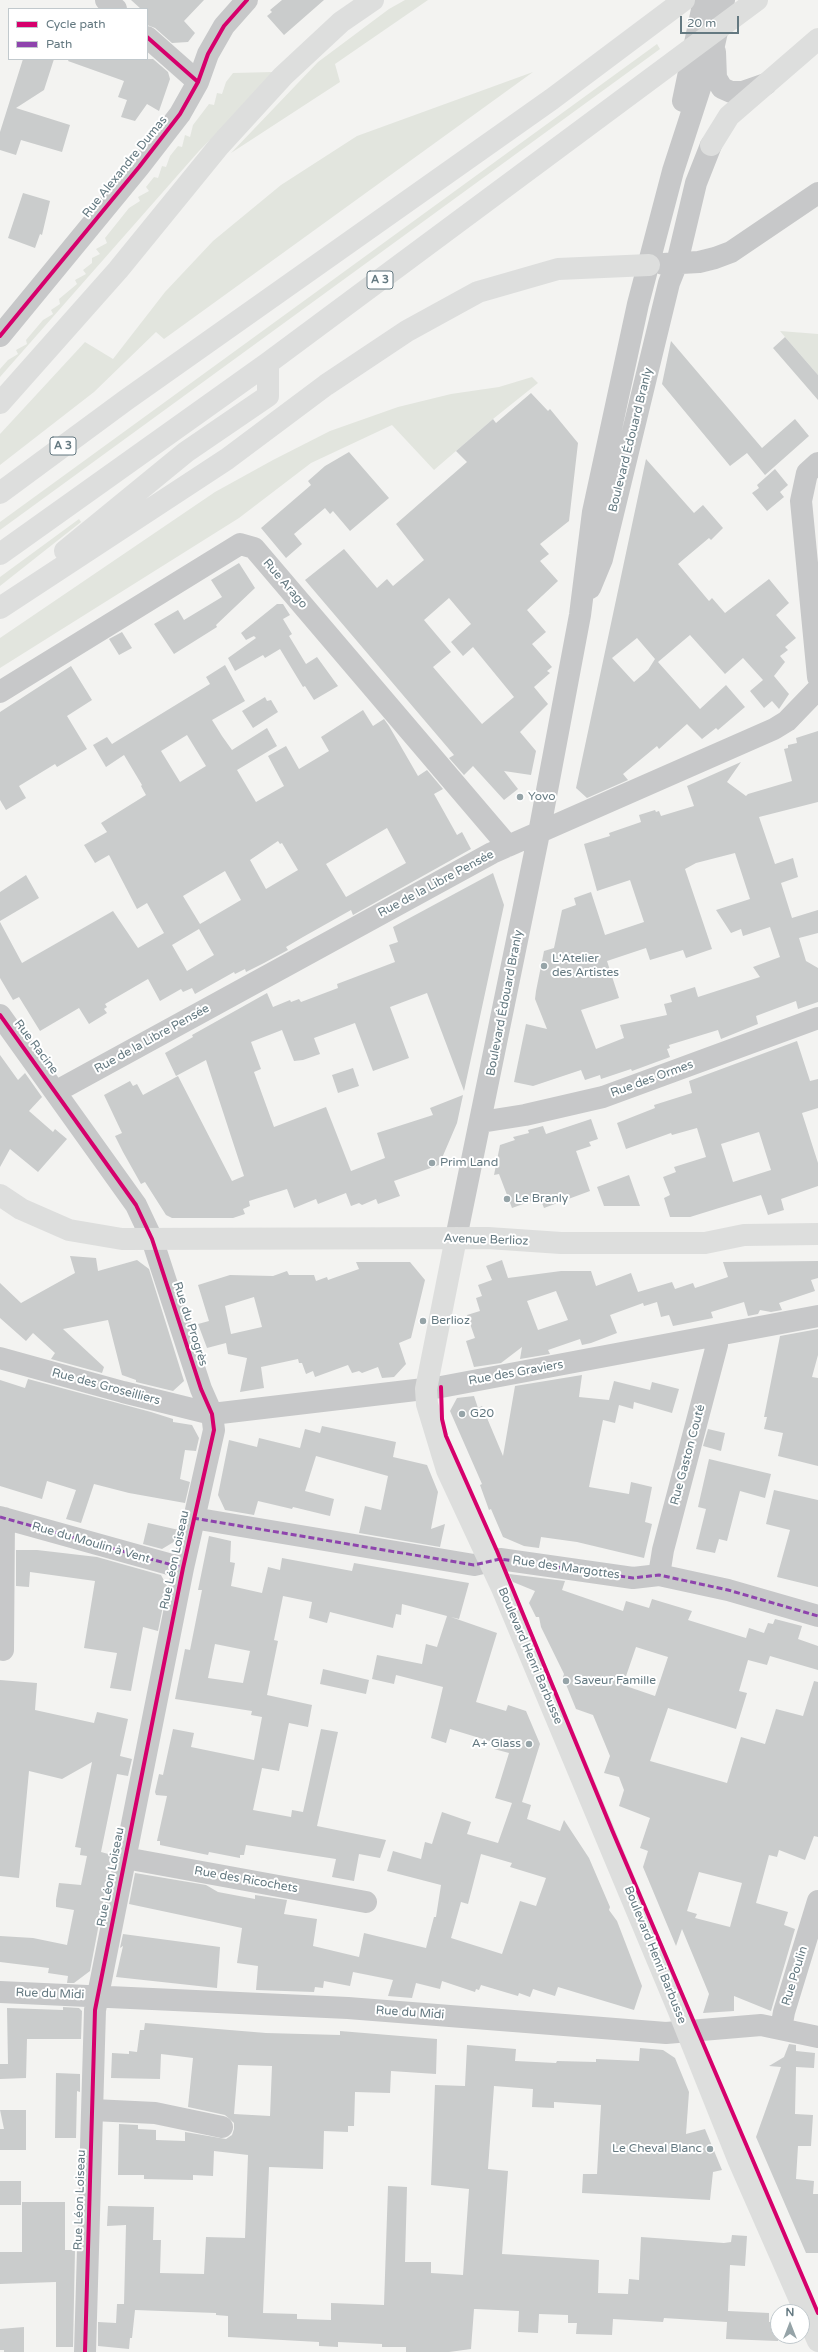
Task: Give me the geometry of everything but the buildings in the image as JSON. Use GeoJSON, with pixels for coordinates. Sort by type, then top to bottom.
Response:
{"type":"FeatureCollection","features":[{"type":"Feature","properties":{"kind":"main road"},"geometry":{"type":"LineString","coordinates":[[0,402],[118,270],[219,146],[283,76],[341,22],[373,0]]}},
{"type":"Feature","properties":{"kind":"main road","name":"A 3"},"geometry":{"type":"LineString","coordinates":[[0,492],[126,400],[552,99],[684,0]]}},
{"type":"Feature","properties":{"kind":"main road","name":"A 3"},"geometry":{"type":"LineString","coordinates":[[0,554],[268,363],[757,0]]}},
{"type":"Feature","properties":{"kind":"main road"},"geometry":{"type":"LineString","coordinates":[[710,145],[729,116],[818,39]]}},
{"type":"Feature","properties":{"kind":"main road"},"geometry":{"type":"LineString","coordinates":[[4,605],[214,467],[357,364],[407,331],[478,292],[558,270],[650,265]]}},
{"type":"Feature","properties":{"kind":"main road"},"geometry":{"type":"LineString","coordinates":[[4,605],[25,583],[186,452],[268,396],[268,363]]}},
{"type":"Feature","properties":{"kind":"main road","name":"Avenue Berlioz"},"geometry":{"type":"LineString","coordinates":[[0,1195],[21,1209],[69,1230],[86,1235],[122,1240],[456,1238],[561,1243],[705,1243],[744,1235],[818,1234]]}},
{"type":"Feature","properties":{"kind":"main road","name":"Boulevard Édouard Branly"},"geometry":{"type":"LineString","coordinates":[[426,1389],[456,1238]]}},
{"type":"Feature","properties":{"kind":"main road","name":"Boulevard Henri Barbusse"},"geometry":{"type":"LineString","coordinates":[[426,1389],[427,1404],[447,1470],[489,1560],[687,2031],[738,2159],[818,2341]]}},
{"type":"Feature","properties":{"kind":"street"},"geometry":{"type":"LineString","coordinates":[[106,0],[115,8]]}},
{"type":"Feature","properties":{"kind":"street","name":"Rue Alexandre Dumas"},"geometry":{"type":"LineString","coordinates":[[0,336],[148,156],[180,114],[198,82],[208,54],[224,26],[247,0]]}},
{"type":"Feature","properties":{"kind":"street"},"geometry":{"type":"LineString","coordinates":[[691,97],[704,0]]}},
{"type":"Feature","properties":{"kind":"street"},"geometry":{"type":"LineString","coordinates":[[691,97],[714,45],[724,0]]}},
{"type":"Feature","properties":{"kind":"street"},"geometry":{"type":"LineString","coordinates":[[148,38],[198,82]]}},
{"type":"Feature","properties":{"kind":"street"},"geometry":{"type":"LineString","coordinates":[[714,45],[716,78],[722,88],[731,92],[743,92],[766,84]]}},
{"type":"Feature","properties":{"kind":"street","name":"Boulevard Édouard Branly"},"geometry":{"type":"LineString","coordinates":[[456,1238],[481,1122],[539,833],[580,615],[593,512],[638,304],[650,265],[691,97]]}},
{"type":"Feature","properties":{"kind":"street","name":"Boulevard Édouard Branly"},"geometry":{"type":"LineString","coordinates":[[580,615],[602,559],[669,284],[677,263],[696,183],[710,145]]}},
{"type":"Feature","properties":{"kind":"street"},"geometry":{"type":"LineString","coordinates":[[650,265],[715,258],[731,252],[818,194]]}},
{"type":"Feature","properties":{"kind":"street"},"geometry":{"type":"LineString","coordinates":[[818,463],[808,474],[801,501],[818,677]]}},
{"type":"Feature","properties":{"kind":"street","name":"Rue Arago"},"geometry":{"type":"LineString","coordinates":[[0,692],[240,544],[254,548],[508,846]]}},
{"type":"Feature","properties":{"kind":"street","name":"Rue de la Libre Pensée"},"geometry":{"type":"LineString","coordinates":[[57,1092],[492,853],[774,729],[788,721],[818,689]]}},
{"type":"Feature","properties":{"kind":"street","name":"Rue Racine"},"geometry":{"type":"LineString","coordinates":[[0,1015],[57,1092],[136,1205],[152,1239]]}},
{"type":"Feature","properties":{"kind":"street","name":"Rue des Ormes"},"geometry":{"type":"LineString","coordinates":[[481,1122],[525,1115],[603,1097],[818,1018]]}},
{"type":"Feature","properties":{"kind":"street","name":"Rue du Progrès"},"geometry":{"type":"LineString","coordinates":[[152,1239],[200,1389],[212,1414]]}},
{"type":"Feature","properties":{"kind":"street","name":"Rue des Graviers"},"geometry":{"type":"LineString","coordinates":[[212,1414],[426,1389],[818,1316]]}},
{"type":"Feature","properties":{"kind":"street","name":"Rue Gaston Couté"},"geometry":{"type":"LineString","coordinates":[[659,1575],[663,1550],[717,1345],[715,1336]]}},
{"type":"Feature","properties":{"kind":"street","name":"Rue des Groseilliers"},"geometry":{"type":"LineString","coordinates":[[0,1358],[123,1392],[212,1414]]}},
{"type":"Feature","properties":{"kind":"street","name":"Rue Léon Loiseau"},"geometry":{"type":"LineString","coordinates":[[86,2352],[95,2010],[193,1518],[214,1430],[212,1414]]}},
{"type":"Feature","properties":{"kind":"street"},"geometry":{"type":"LineString","coordinates":[[2,1518],[3,1650]]}},
{"type":"Feature","properties":{"kind":"street","name":"Rue du Moulin à Vent"},"geometry":{"type":"LineString","coordinates":[[2,1518],[183,1568]]}},
{"type":"Feature","properties":{"kind":"street","name":"Rue des Margottes"},"geometry":{"type":"LineString","coordinates":[[193,1518],[474,1565],[489,1560],[500,1559],[633,1578],[659,1575],[728,1590],[818,1616]]}},
{"type":"Feature","properties":{"kind":"street","name":"Rue des Ricochets"},"geometry":{"type":"LineString","coordinates":[[125,1858],[366,1902]]}},
{"type":"Feature","properties":{"kind":"street","name":"Rue Poulin"},"geometry":{"type":"LineString","coordinates":[[781,2029],[784,2012],[818,1901]]}},
{"type":"Feature","properties":{"kind":"street","name":"Rue du Midi"},"geometry":{"type":"LineString","coordinates":[[0,1992],[348,2008],[666,2033],[762,2025],[818,2037]]}},
{"type":"Feature","properties":{"kind":"street"},"geometry":{"type":"LineString","coordinates":[[93,2110],[155,2113],[222,2127]]}},
{"type":"Feature","properties":{"kind":"shaded area"},"geometry":{"type":"Polygon","coordinates":[[[405,0],[428,0],[335,64],[340,82],[231,153],[318,62],[389,9],[405,0]]]}},
{"type":"Feature","properties":{"kind":"shaded area"},"geometry":{"type":"Polygon","coordinates":[[[330,19],[199,151],[0,377],[0,369],[8,360],[18,354],[16,350],[27,344],[26,340],[43,320],[53,314],[51,310],[60,304],[59,299],[77,284],[75,280],[86,274],[83,270],[92,263],[92,258],[100,254],[96,249],[107,243],[105,238],[129,208],[140,201],[138,197],[149,191],[146,187],[154,177],[158,178],[162,166],[166,167],[170,156],[178,146],[182,147],[185,135],[190,137],[193,125],[209,104],[214,105],[217,93],[222,94],[226,82],[233,73],[273,72],[330,19]]]}},
{"type":"Feature","properties":{"kind":"shaded area"},"geometry":{"type":"Polygon","coordinates":[[[657,44],[660,49],[0,530],[0,522],[657,44]]]}},
{"type":"Feature","properties":{"kind":"shaded area"},"geometry":{"type":"Polygon","coordinates":[[[533,72],[164,339],[156,332],[94,392],[0,465],[0,434],[85,342],[113,359],[165,292],[213,241],[281,185],[357,136],[533,72]]]}},
{"type":"Feature","properties":{"kind":"shaded area"},"geometry":{"type":"Polygon","coordinates":[[[780,331],[818,334],[818,375],[785,337],[780,331]]]}},
{"type":"Feature","properties":{"kind":"shaded area"},"geometry":{"type":"Polygon","coordinates":[[[532,377],[538,383],[493,419],[434,470],[392,425],[311,463],[239,518],[0,668],[0,638],[215,492],[273,460],[330,431],[398,407],[451,394],[499,387],[532,377]]]}},
{"type":"Feature","properties":{"kind":"shaded area"},"geometry":{"type":"Polygon","coordinates":[[[79,519],[81,522],[0,586],[0,577],[79,519]]]}},
{"type":"Feature","properties":{"kind":"marked path"},"geometry":{"type":"LineString","coordinates":[[0,1517],[183,1568]]}},
{"type":"Feature","properties":{"kind":"marked path"},"geometry":{"type":"LineString","coordinates":[[193,1518],[474,1565],[500,1559],[633,1578],[659,1575],[728,1590],[818,1616]]}},
{"type":"Feature","properties":{"kind":"cycle path"},"geometry":{"type":"LineString","coordinates":[[0,336],[139,167],[180,114],[198,82],[208,54],[224,26],[247,0]]}},
{"type":"Feature","properties":{"kind":"cycle path"},"geometry":{"type":"LineString","coordinates":[[148,38],[198,82]]}},
{"type":"Feature","properties":{"kind":"cycle path"},"geometry":{"type":"LineString","coordinates":[[0,1015],[136,1205],[152,1239],[201,1389],[212,1414],[214,1430],[183,1568],[95,2010],[85,2352]]}},
{"type":"Feature","properties":{"kind":"cycle path"},"geometry":{"type":"LineString","coordinates":[[441,1387],[442,1419],[446,1436],[497,1551],[612,1830],[818,2313]]}},
{"type":"Feature","properties":{"kind":"place","name":"Yovo"},"geometry":{"type":"Point","coordinates":[520,797]}},
{"type":"Feature","properties":{"kind":"place","name":"L'Atelier des Artistes"},"geometry":{"type":"Point","coordinates":[544,966]}},
{"type":"Feature","properties":{"kind":"place","name":"Prim Land"},"geometry":{"type":"Point","coordinates":[432,1163]}},
{"type":"Feature","properties":{"kind":"place","name":"Le Branly"},"geometry":{"type":"Point","coordinates":[507,1199]}},
{"type":"Feature","properties":{"kind":"place","name":"Berlioz"},"geometry":{"type":"Point","coordinates":[423,1321]}},
{"type":"Feature","properties":{"kind":"place","name":"G20"},"geometry":{"type":"Point","coordinates":[462,1414]}},
{"type":"Feature","properties":{"kind":"place","name":"Saveur Famille"},"geometry":{"type":"Point","coordinates":[566,1681]}},
{"type":"Feature","properties":{"kind":"place","name":"A+ Glass"},"geometry":{"type":"Point","coordinates":[529,1744]}},
{"type":"Feature","properties":{"kind":"place","name":"Le Cheval Blanc"},"geometry":{"type":"Point","coordinates":[710,2149]}}]}
